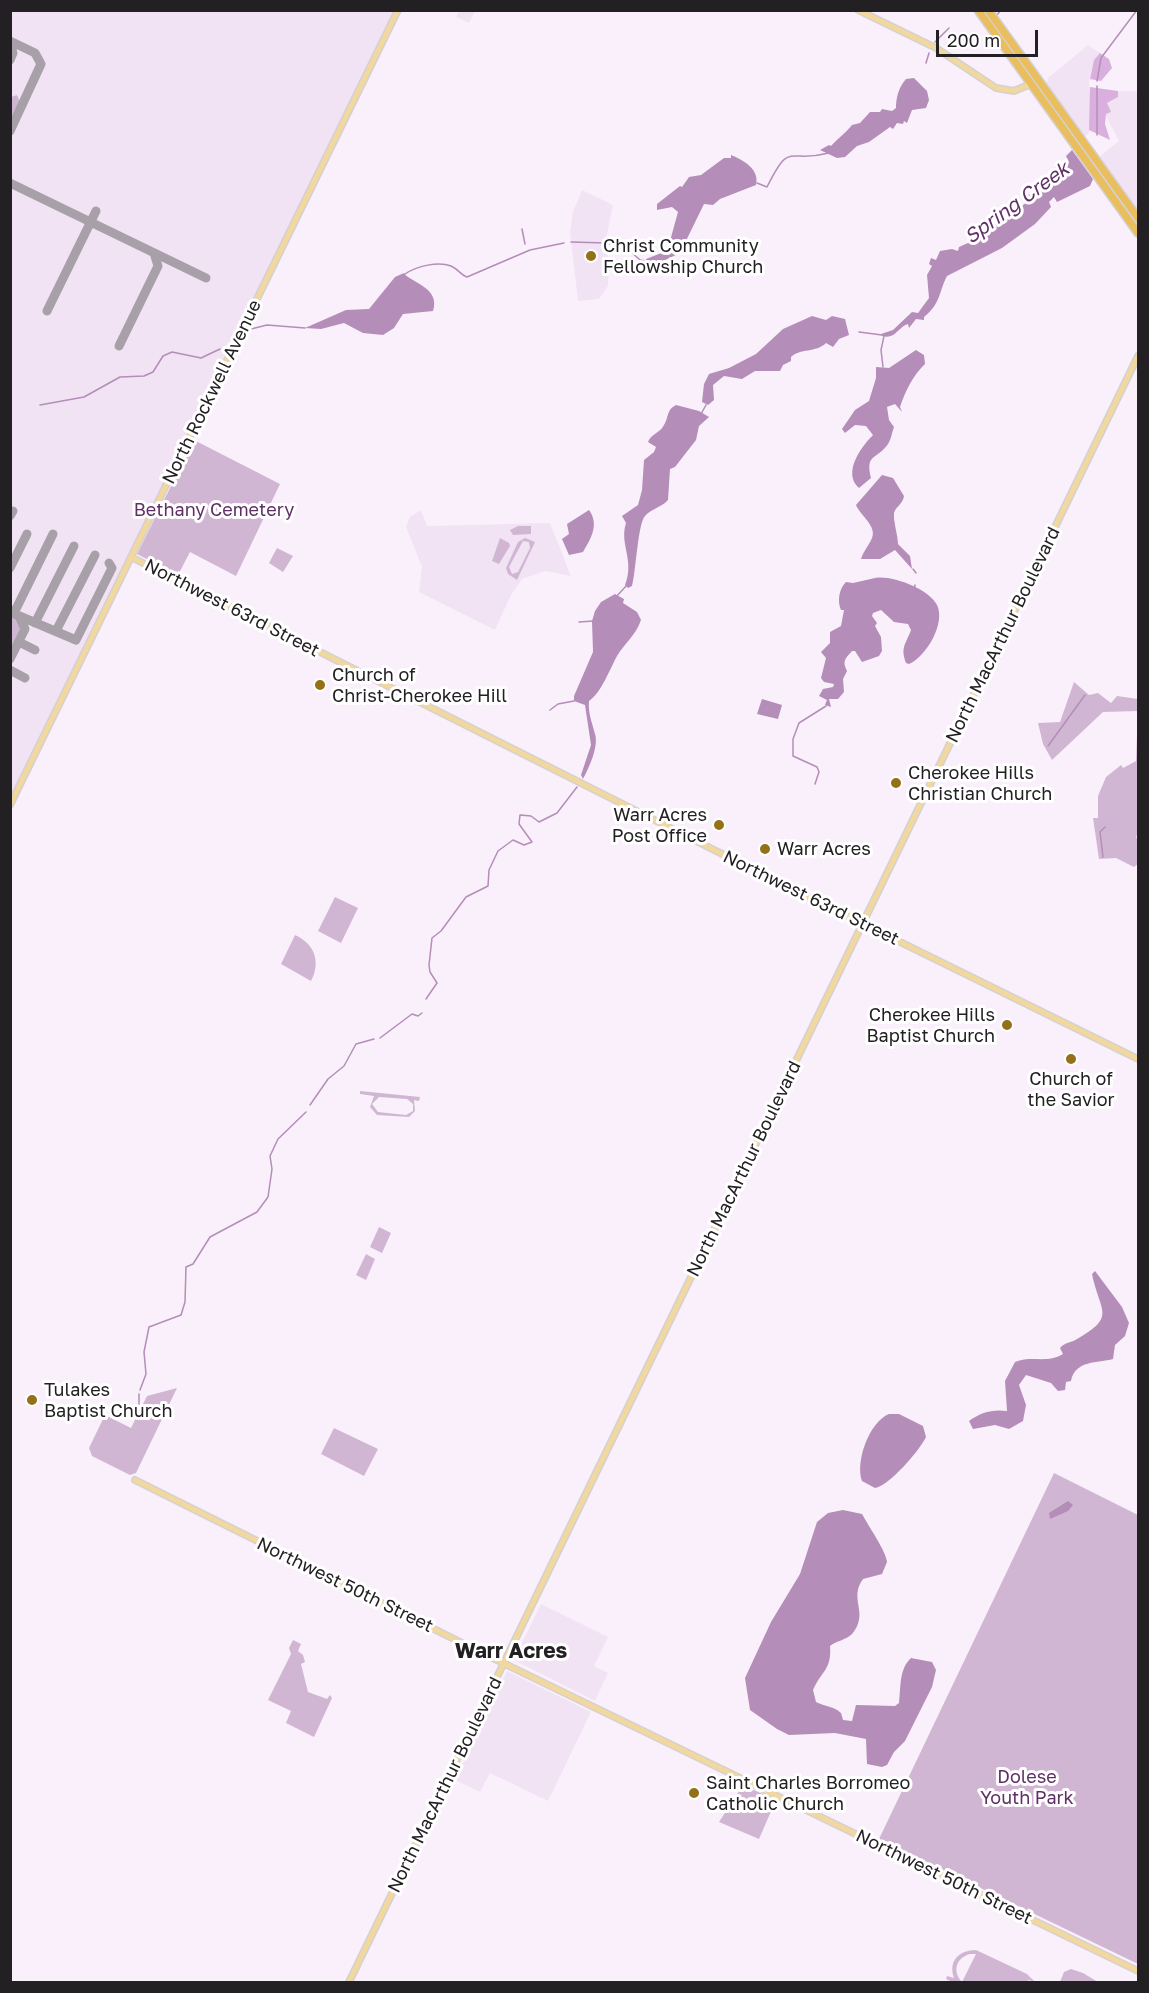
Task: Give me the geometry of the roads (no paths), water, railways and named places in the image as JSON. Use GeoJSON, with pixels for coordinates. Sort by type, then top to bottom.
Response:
{"type":"FeatureCollection","features":[{"type":"Feature","properties":{"kind":"highway"},"geometry":{"type":"LineString","coordinates":[[978,10],[1138,233]]}},
{"type":"Feature","properties":{"kind":"highway"},"geometry":{"type":"LineString","coordinates":[[988,10],[1138,218]]}},
{"type":"Feature","properties":{"kind":"highway"},"geometry":{"type":"LineString","coordinates":[[1031,84],[1038,79]]}},
{"type":"Feature","properties":{"kind":"highway"},"geometry":{"type":"LineString","coordinates":[[1123,211],[1130,206]]}},
{"type":"Feature","properties":{"kind":"main road","name":"North Rockwell Avenue"},"geometry":{"type":"LineString","coordinates":[[10,805],[398,10]]}},
{"type":"Feature","properties":{"kind":"main road"},"geometry":{"type":"LineString","coordinates":[[858,10],[936,48],[996,88],[1014,91],[1031,84]]}},
{"type":"Feature","properties":{"kind":"main road","name":"North MacArthur Boulevard"},"geometry":{"type":"LineString","coordinates":[[349,1983],[1138,356]]}},
{"type":"Feature","properties":{"kind":"main road","name":"Northwest 63rd Street"},"geometry":{"type":"LineString","coordinates":[[131,557],[863,924],[1138,1059]]}},
{"type":"Feature","properties":{"kind":"main road","name":"Northwest 50th Street"},"geometry":{"type":"LineString","coordinates":[[135,1480],[504,1664],[1138,1971]]}},
{"type":"Feature","properties":{"kind":"waterway"},"geometry":{"type":"LineString","coordinates":[[997,15],[1001,10]]}},
{"type":"Feature","properties":{"kind":"waterway","name":"Spring Creek"},"geometry":{"type":"LineString","coordinates":[[1097,81],[1101,58],[1137,10]]}},
{"type":"Feature","properties":{"kind":"waterway"},"geometry":{"type":"LineString","coordinates":[[935,42],[949,28]]}},
{"type":"Feature","properties":{"kind":"waterway"},"geometry":{"type":"LineString","coordinates":[[926,63],[929,53]]}},
{"type":"Feature","properties":{"kind":"waterway","name":"Spring Creek"},"geometry":{"type":"LineString","coordinates":[[1097,86],[1097,135]]}},
{"type":"Feature","properties":{"kind":"waterway"},"geometry":{"type":"LineString","coordinates":[[757,183],[767,187],[786,158],[829,153]]}},
{"type":"Feature","properties":{"kind":"waterway"},"geometry":{"type":"LineString","coordinates":[[522,229],[525,244]]}},
{"type":"Feature","properties":{"kind":"waterway"},"geometry":{"type":"LineString","coordinates":[[571,242],[607,243],[629,250],[640,260],[645,261]]}},
{"type":"Feature","properties":{"kind":"waterway"},"geometry":{"type":"LineString","coordinates":[[405,274],[421,267],[440,264],[451,266],[467,277],[530,250],[564,243]]}},
{"type":"Feature","properties":{"kind":"waterway"},"geometry":{"type":"LineString","coordinates":[[251,329],[267,325],[305,328]]}},
{"type":"Feature","properties":{"kind":"waterway","name":"Spring Creek"},"geometry":{"type":"LineString","coordinates":[[859,332],[882,335]]}},
{"type":"Feature","properties":{"kind":"waterway"},"geometry":{"type":"LineString","coordinates":[[883,367],[881,350],[884,336]]}},
{"type":"Feature","properties":{"kind":"waterway"},"geometry":{"type":"LineString","coordinates":[[40,405],[84,397],[120,377],[144,376],[153,372],[163,356],[172,352],[201,358],[220,349]]}},
{"type":"Feature","properties":{"kind":"waterway","name":"Spring Creek"},"geometry":{"type":"LineString","coordinates":[[701,414],[706,405]]}},
{"type":"Feature","properties":{"kind":"waterway"},"geometry":{"type":"LineString","coordinates":[[913,569],[916,573]]}},
{"type":"Feature","properties":{"kind":"waterway","name":"Spring Creek"},"geometry":{"type":"LineString","coordinates":[[616,597],[627,585]]}},
{"type":"Feature","properties":{"kind":"waterway"},"geometry":{"type":"LineString","coordinates":[[914,590],[915,585]]}},
{"type":"Feature","properties":{"kind":"waterway"},"geometry":{"type":"LineString","coordinates":[[579,622],[593,621]]}},
{"type":"Feature","properties":{"kind":"waterway"},"geometry":{"type":"LineString","coordinates":[[1048,746],[1085,695]]}},
{"type":"Feature","properties":{"kind":"waterway"},"geometry":{"type":"LineString","coordinates":[[550,710],[558,704],[574,701]]}},
{"type":"Feature","properties":{"kind":"waterway"},"geometry":{"type":"LineString","coordinates":[[815,784],[819,772],[817,767],[793,756],[793,739],[799,723],[826,706]]}},
{"type":"Feature","properties":{"kind":"waterway","name":"Spring Creek"},"geometry":{"type":"LineString","coordinates":[[426,999],[437,983],[430,972],[429,965],[432,938],[441,931],[466,897],[488,886],[489,870],[498,851],[513,840],[524,845],[532,842],[519,824],[520,815],[531,816],[539,822],[557,813],[577,787]]}},
{"type":"Feature","properties":{"kind":"waterway"},"geometry":{"type":"LineString","coordinates":[[1103,857],[1100,832],[1105,827]]}},
{"type":"Feature","properties":{"kind":"waterway","name":"Spring Creek"},"geometry":{"type":"LineString","coordinates":[[380,1038],[412,1014],[418,1016],[422,1013]]}},
{"type":"Feature","properties":{"kind":"waterway","name":"Spring Creek"},"geometry":{"type":"LineString","coordinates":[[310,1105],[328,1079],[344,1066],[356,1044],[374,1039]]}},
{"type":"Feature","properties":{"kind":"waterway","name":"Spring Creek"},"geometry":{"type":"LineString","coordinates":[[140,1390],[146,1374],[144,1352],[149,1327],[181,1315],[185,1302],[186,1267],[193,1264],[210,1237],[257,1212],[268,1197],[272,1169],[270,1156],[278,1139],[306,1112]]}},
{"type":"Feature","properties":{"kind":"waterway","name":"Spring Creek"},"geometry":{"type":"LineString","coordinates":[[139,1394],[139,1405]]}},
{"type":"Feature","properties":{"kind":"place","name":"Christ Community Fellowship Church"},"geometry":{"type":"Point","coordinates":[591,256]}},
{"type":"Feature","properties":{"kind":"place","name":"Church of Christ-Cherokee Hill"},"geometry":{"type":"Point","coordinates":[320,685]}},
{"type":"Feature","properties":{"kind":"place","name":"Cherokee Hills Christian Church"},"geometry":{"type":"Point","coordinates":[896,783]}},
{"type":"Feature","properties":{"kind":"place","name":"Warr Acres Post Office"},"geometry":{"type":"Point","coordinates":[719,825]}},
{"type":"Feature","properties":{"kind":"place","name":"Warr Acres"},"geometry":{"type":"Point","coordinates":[765,849]}},
{"type":"Feature","properties":{"kind":"place","name":"Cherokee Hills Baptist Church"},"geometry":{"type":"Point","coordinates":[1007,1025]}},
{"type":"Feature","properties":{"kind":"place","name":"Church of the Savior"},"geometry":{"type":"Point","coordinates":[1071,1059]}},
{"type":"Feature","properties":{"kind":"place","name":"Tulakes Baptist Church"},"geometry":{"type":"Point","coordinates":[32,1400]}},
{"type":"Feature","properties":{"kind":"place","name":"Saint Charles Borromeo Catholic Church"},"geometry":{"type":"Point","coordinates":[694,1793]}},
{"type":"Feature","properties":{"kind":"district","name":"Warr Acres"},"geometry":{"type":"Point","coordinates":[511,1651]}},
{"type":"Feature","properties":{"kind":"park label","name":"Bethany Cemetery"},"geometry":{"type":"Point","coordinates":[214,510]}},
{"type":"Feature","properties":{"kind":"park label","name":"Dolese Youth Park"},"geometry":{"type":"Point","coordinates":[1027,1787]}}]}
